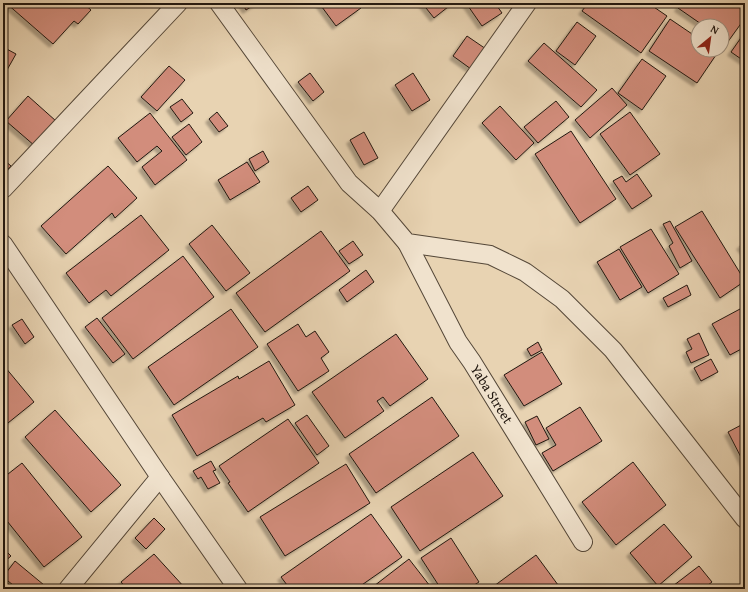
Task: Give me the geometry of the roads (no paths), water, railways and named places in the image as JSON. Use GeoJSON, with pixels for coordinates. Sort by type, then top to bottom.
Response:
{"type":"FeatureCollection","features":[{"type":"Feature","properties":{"kind":"street"},"geometry":{"type":"LineString","coordinates":[[3,189],[178,3]]}},
{"type":"Feature","properties":{"kind":"street","name":"Yaba Street"},"geometry":{"type":"LineString","coordinates":[[219,3],[349,183],[380,211],[407,244],[458,342],[472,362],[583,542]]}},
{"type":"Feature","properties":{"kind":"street"},"geometry":{"type":"LineString","coordinates":[[380,211],[526,3]]}},
{"type":"Feature","properties":{"kind":"street"},"geometry":{"type":"LineString","coordinates":[[3,244],[160,477],[238,589]]}},
{"type":"Feature","properties":{"kind":"street"},"geometry":{"type":"LineString","coordinates":[[407,244],[490,255],[525,272],[562,299],[613,350],[745,519]]}},
{"type":"Feature","properties":{"kind":"street"},"geometry":{"type":"LineString","coordinates":[[68,589],[160,477]]}}]}
